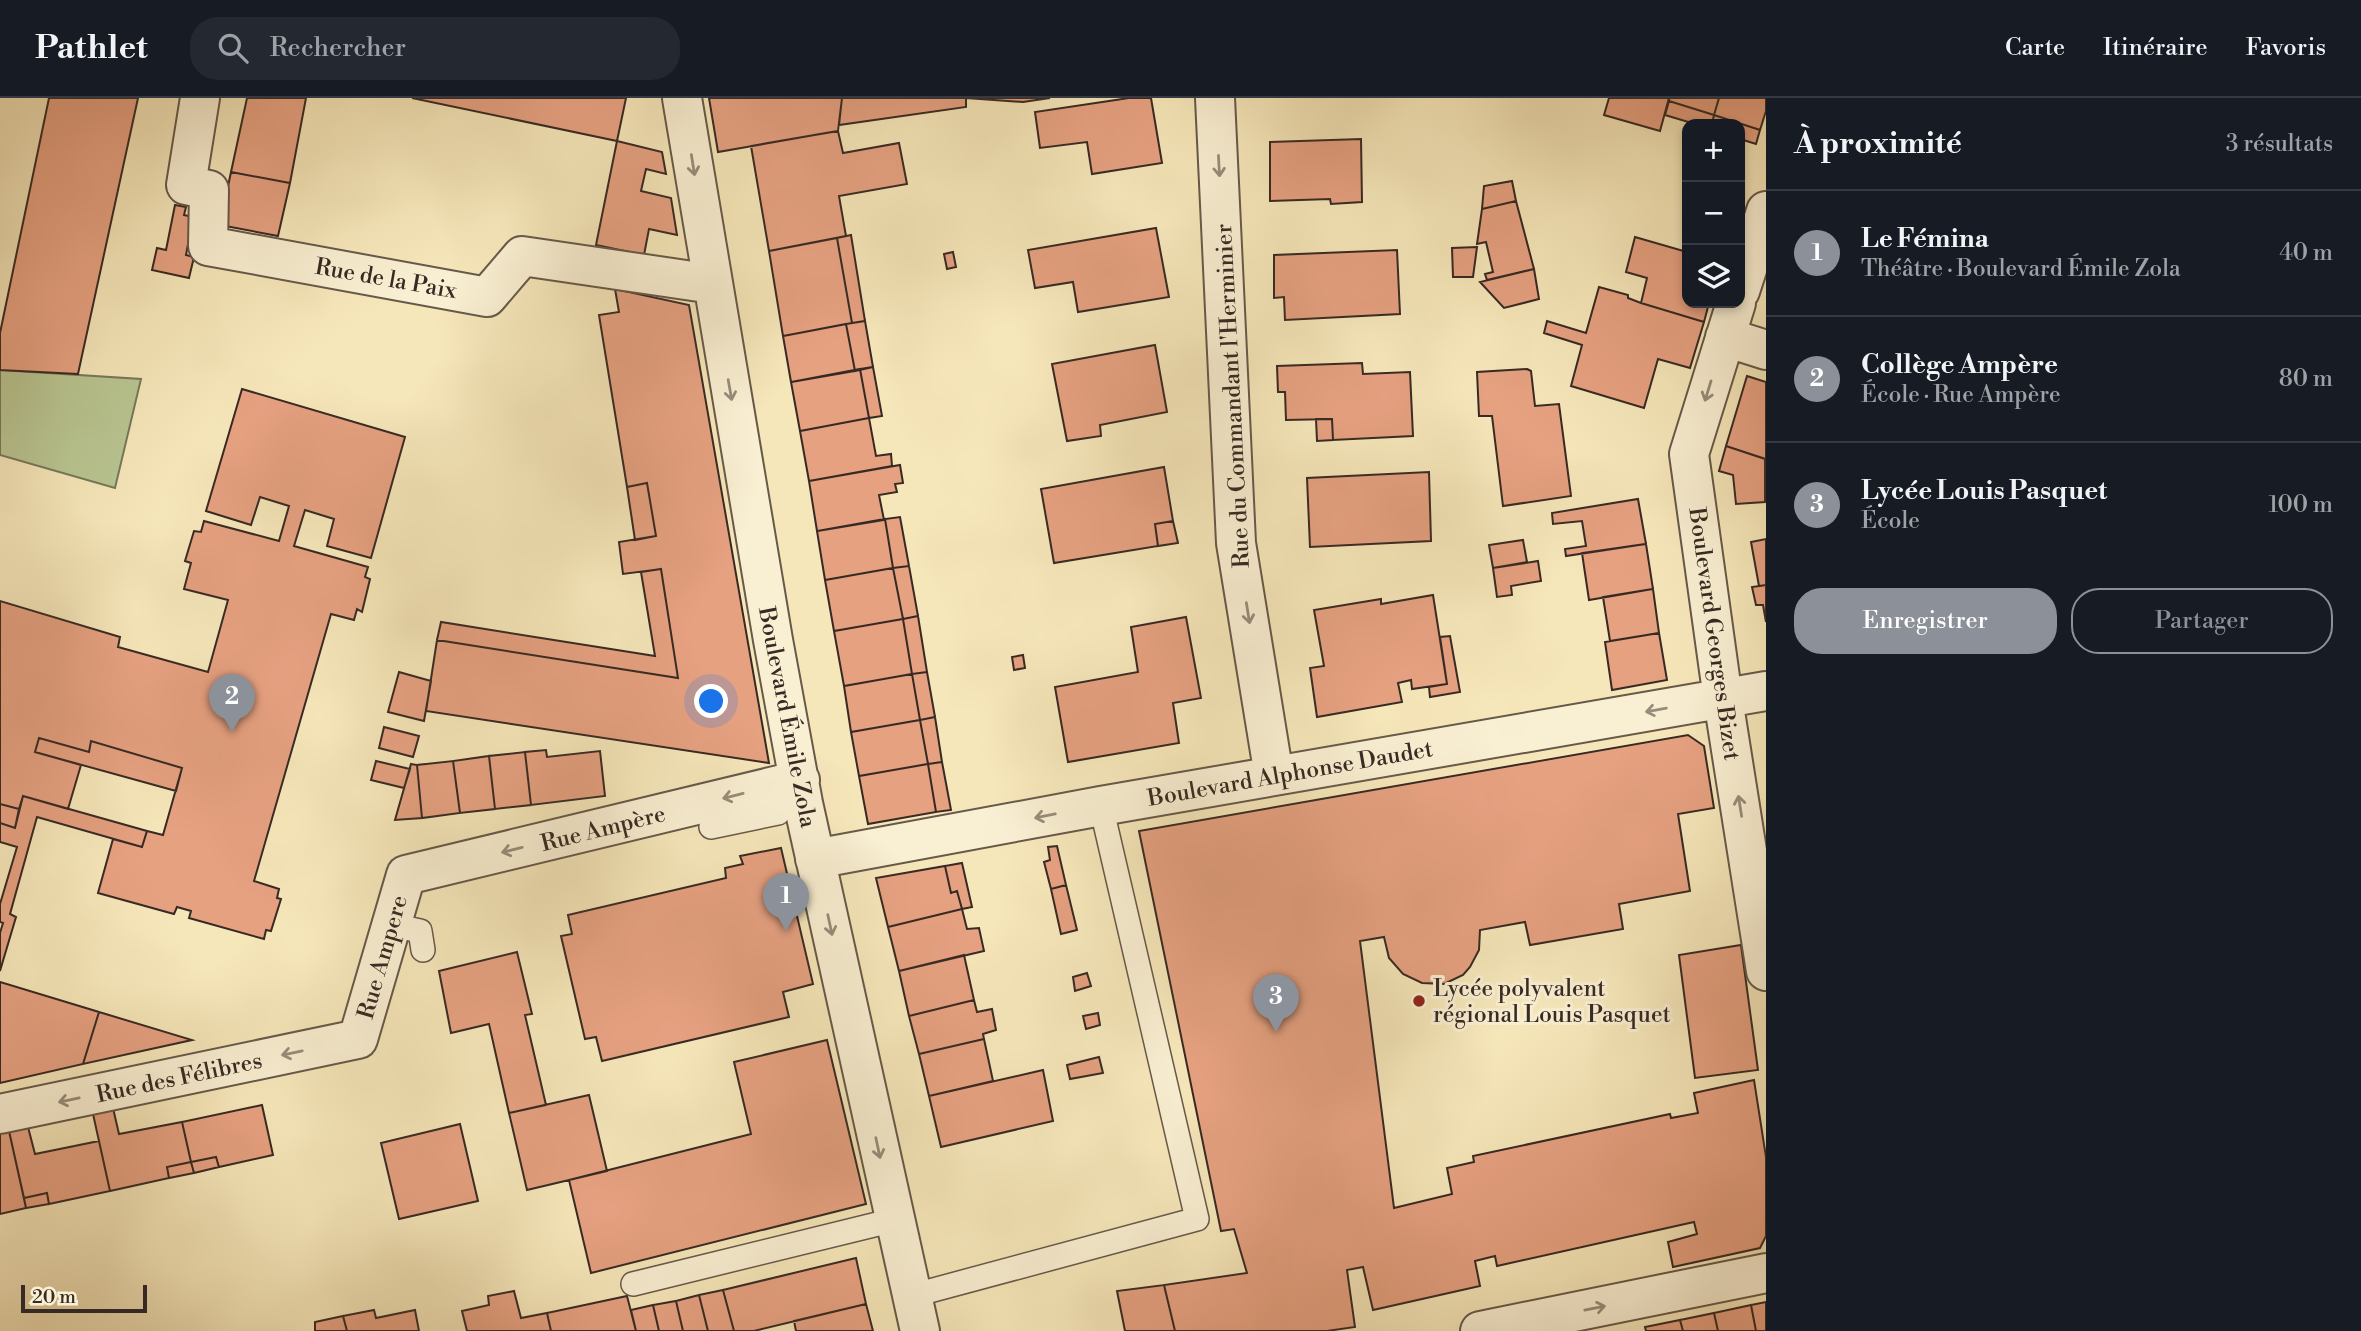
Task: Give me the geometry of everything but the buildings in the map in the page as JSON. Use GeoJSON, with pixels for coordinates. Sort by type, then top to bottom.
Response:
{"type":"FeatureCollection","features":[{"type":"Feature","properties":{"kind":"street","name":"Rue de la Paix"},"geometry":{"type":"LineString","coordinates":[[200,98],[186,186],[209,190],[208,246],[487,297],[522,256],[566,272],[713,284]]}},
{"type":"Feature","properties":{"kind":"street","name":"Boulevard Émile Zola"},"geometry":{"type":"LineString","coordinates":[[682,98],[773,640],[815,859],[916,1314]]}},
{"type":"Feature","properties":{"kind":"street","name":"Rue du Commandant l'Herminier"},"geometry":{"type":"LineString","coordinates":[[1215,98],[1236,543],[1274,776]]}},
{"type":"Feature","properties":{"kind":"street"},"geometry":{"type":"LineString","coordinates":[[1745,276],[1766,211]]}},
{"type":"Feature","properties":{"kind":"street"},"geometry":{"type":"LineString","coordinates":[[1730,320],[1766,350]]}},
{"type":"Feature","properties":{"kind":"street","name":"Boulevard Georges Bizet"},"geometry":{"type":"LineString","coordinates":[[1730,320],[1689,454],[1723,699],[1766,971]]}},
{"type":"Feature","properties":{"kind":"street","name":"Boulevard Alphonse Daudet"},"geometry":{"type":"LineString","coordinates":[[815,859],[1101,806],[1766,691]]}},
{"type":"Feature","properties":{"kind":"street","name":"Rue Ampère"},"geometry":{"type":"LineString","coordinates":[[406,876],[800,780]]}},
{"type":"Feature","properties":{"kind":"street","name":"Rue Ampere"},"geometry":{"type":"LineString","coordinates":[[358,1039],[406,876]]}},
{"type":"Feature","properties":{"kind":"street","name":"Rue des Félibres"},"geometry":{"type":"LineString","coordinates":[[0,1114],[358,1039]]}},
{"type":"Feature","properties":{"kind":"street"},"geometry":{"type":"LineString","coordinates":[[1480,1331],[1766,1273]]}},
{"type":"Feature","properties":{"kind":"lane"},"geometry":{"type":"LineString","coordinates":[[711,827],[778,813],[800,780]]}},
{"type":"Feature","properties":{"kind":"lane"},"geometry":{"type":"LineString","coordinates":[[916,1314],[1198,1219],[1101,806]]}},
{"type":"Feature","properties":{"kind":"lane"},"geometry":{"type":"LineString","coordinates":[[392,925],[420,931],[423,950]]}},
{"type":"Feature","properties":{"kind":"lane"},"geometry":{"type":"LineString","coordinates":[[634,1284],[894,1220]]}},
{"type":"Feature","properties":{"kind":"green space"},"geometry":{"type":"Polygon","coordinates":[[[0,370],[141,379],[115,488],[0,455],[0,370]]]}},
{"type":"Feature","properties":{"kind":"place","name":"Collège Ampère"},"geometry":{"type":"Point","coordinates":[232,732]}},
{"type":"Feature","properties":{"kind":"place","name":"Le Fémina"},"geometry":{"type":"Point","coordinates":[786,931]}},
{"type":"Feature","properties":{"kind":"place","name":"Lycée polyvalent régional Louis Pasquet"},"geometry":{"type":"Point","coordinates":[1419,1001]}},
{"type":"Feature","properties":{"kind":"place","name":"Lycée Louis Pasquet"},"geometry":{"type":"Point","coordinates":[1276,1032]}}]}
